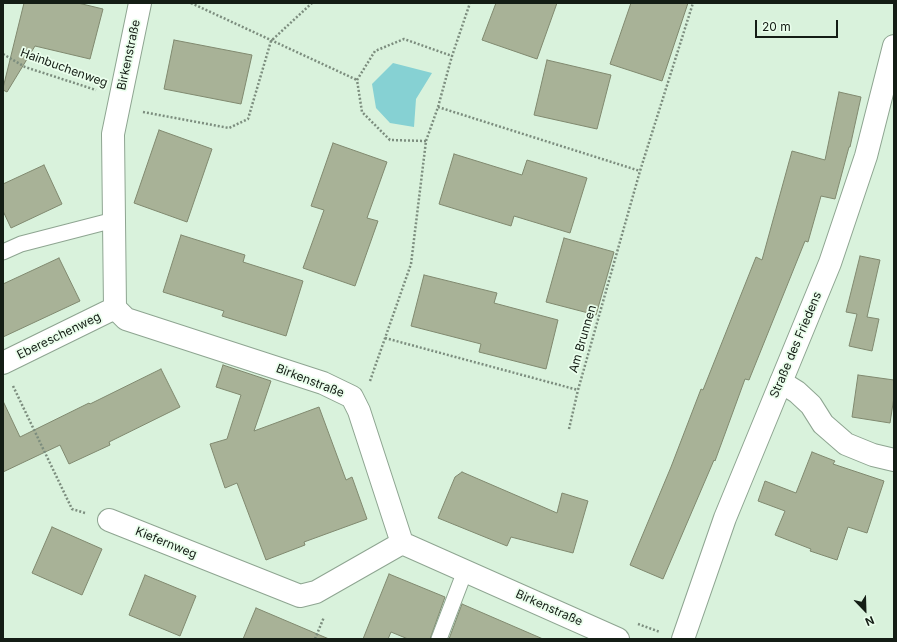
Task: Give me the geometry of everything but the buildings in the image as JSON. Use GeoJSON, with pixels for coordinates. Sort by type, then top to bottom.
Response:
{"type":"FeatureCollection","features":[{"type":"Feature","properties":{"kind":"street","name":"Birkenstraße"},"geometry":{"type":"LineString","coordinates":[[140,3],[113,134],[116,308],[126,319],[323,383],[352,397],[359,411],[402,543],[618,639]]}},
{"type":"Feature","properties":{"kind":"street","name":"Straße des Friedens"},"geometry":{"type":"LineString","coordinates":[[684,639],[725,518],[835,248],[866,156],[894,46]]}},
{"type":"Feature","properties":{"kind":"street","name":"Ebereschenweg"},"geometry":{"type":"LineString","coordinates":[[6,371],[116,308]]}},
{"type":"Feature","properties":{"kind":"street"},"geometry":{"type":"LineString","coordinates":[[781,382],[811,405],[823,424],[846,444],[873,455],[894,460]]}},
{"type":"Feature","properties":{"kind":"street","name":"Kiefernweg"},"geometry":{"type":"LineString","coordinates":[[109,520],[300,596],[316,592],[402,543]]}},
{"type":"Feature","properties":{"kind":"lane"},"geometry":{"type":"LineString","coordinates":[[3,252],[21,244],[114,220]]}},
{"type":"Feature","properties":{"kind":"lane"},"geometry":{"type":"LineString","coordinates":[[439,639],[465,571]]}},
{"type":"Feature","properties":{"kind":"path"},"geometry":{"type":"LineString","coordinates":[[190,3],[357,80]]}},
{"type":"Feature","properties":{"kind":"path"},"geometry":{"type":"LineString","coordinates":[[270,41],[312,3]]}},
{"type":"Feature","properties":{"kind":"path"},"geometry":{"type":"LineString","coordinates":[[352,397],[371,380],[411,264],[426,141],[470,3]]}},
{"type":"Feature","properties":{"kind":"path","name":"Am Brunnen"},"geometry":{"type":"LineString","coordinates":[[385,338],[578,390],[640,171],[693,3]]}},
{"type":"Feature","properties":{"kind":"path"},"geometry":{"type":"LineString","coordinates":[[426,141],[390,140],[362,112],[357,80],[376,51],[404,38],[452,56]]}},
{"type":"Feature","properties":{"kind":"path","name":"Birkenstraße"},"geometry":{"type":"LineString","coordinates":[[119,102],[229,128],[248,119],[270,41]]}},
{"type":"Feature","properties":{"kind":"path","name":"Hainbuchenweg"},"geometry":{"type":"LineString","coordinates":[[3,54],[26,67],[119,102]]}},
{"type":"Feature","properties":{"kind":"path"},"geometry":{"type":"LineString","coordinates":[[438,107],[640,171]]}},
{"type":"Feature","properties":{"kind":"path"},"geometry":{"type":"LineString","coordinates":[[6,371],[72,509],[109,520]]}},
{"type":"Feature","properties":{"kind":"path"},"geometry":{"type":"LineString","coordinates":[[569,429],[578,390]]}},
{"type":"Feature","properties":{"kind":"path"},"geometry":{"type":"LineString","coordinates":[[632,622],[662,633]]}},
{"type":"Feature","properties":{"kind":"water"},"geometry":{"type":"Polygon","coordinates":[[[393,63],[432,73],[416,99],[414,127],[390,123],[376,108],[372,84],[393,63]]]}}]}
